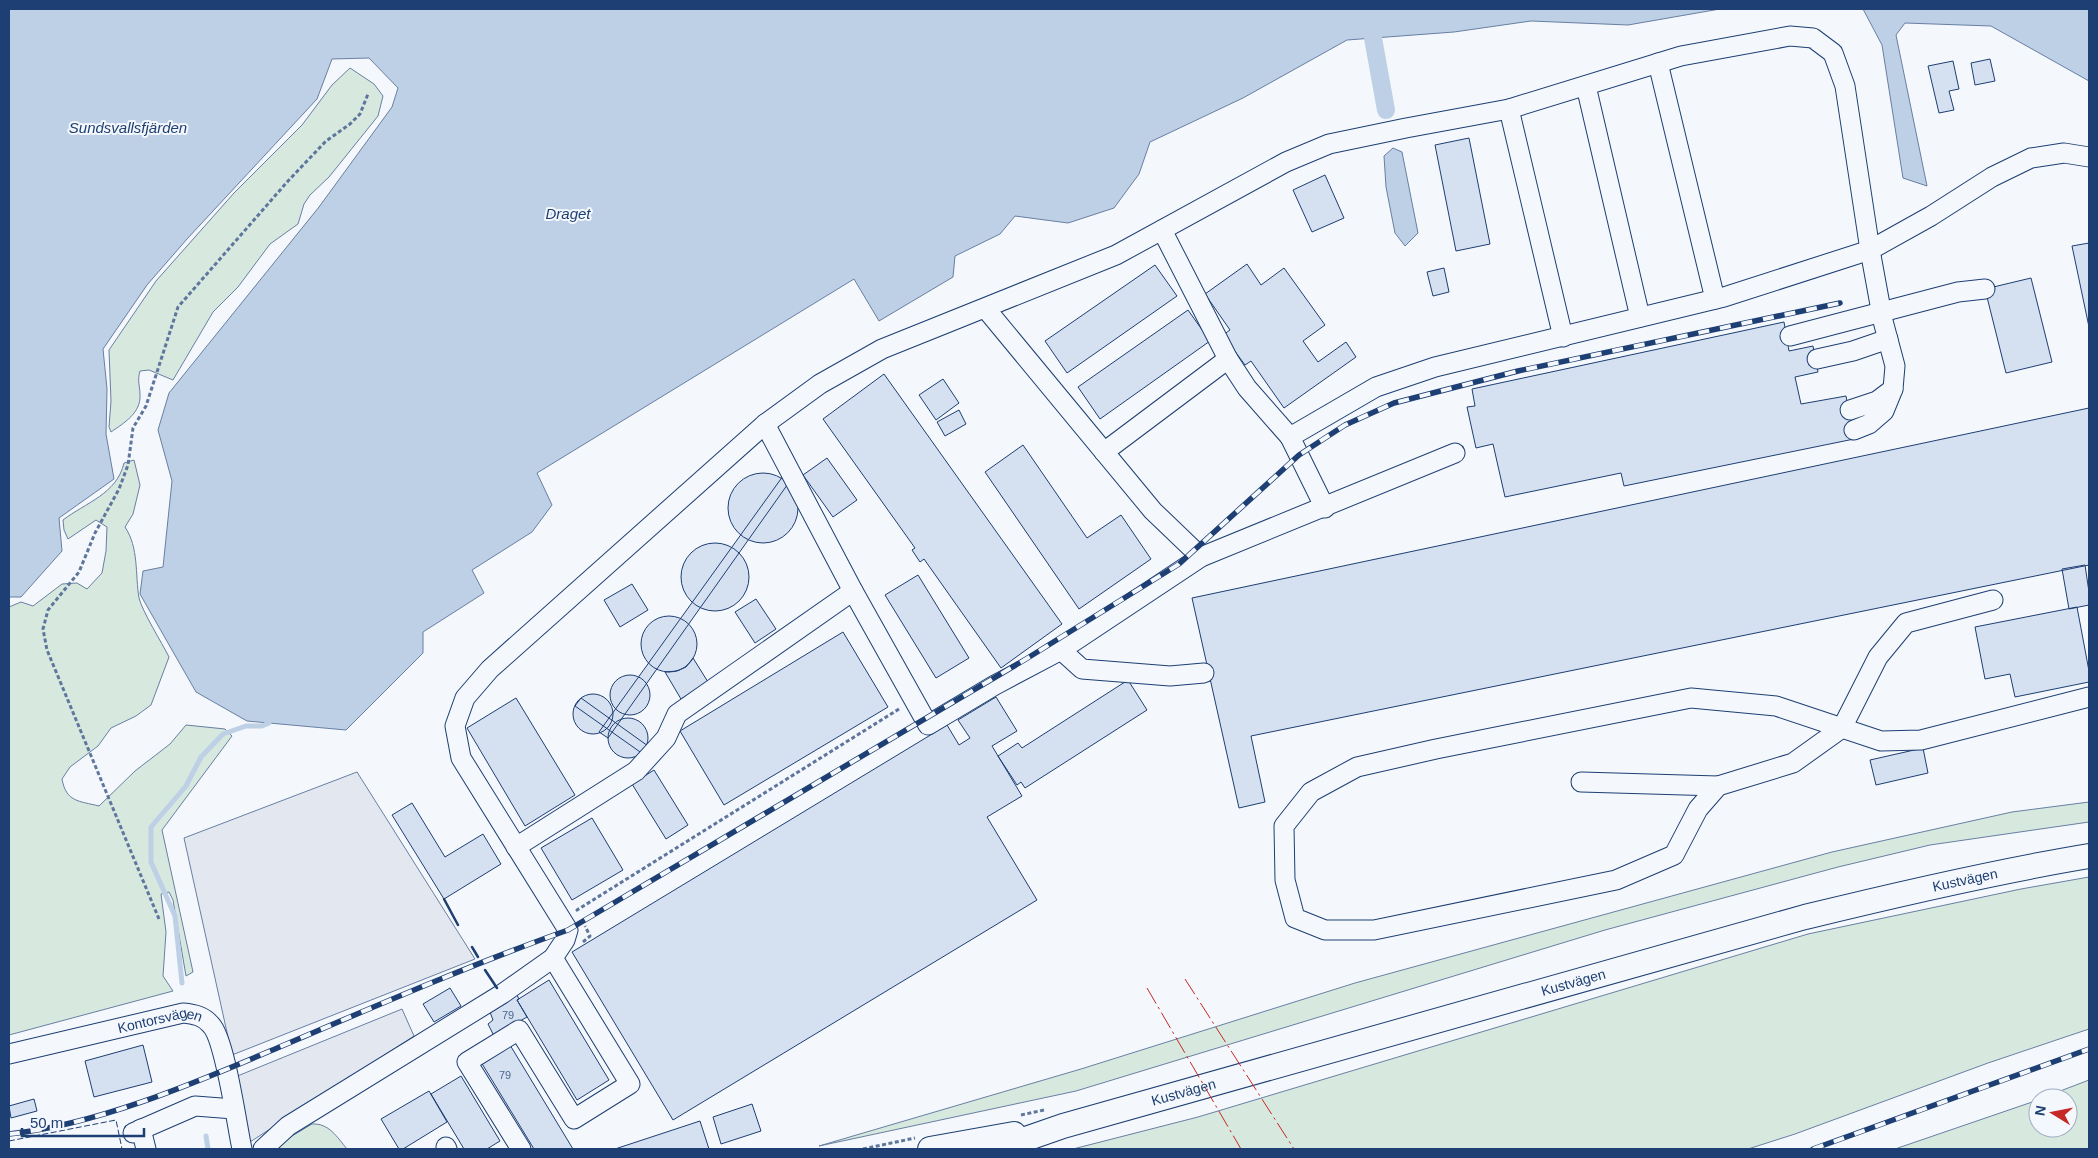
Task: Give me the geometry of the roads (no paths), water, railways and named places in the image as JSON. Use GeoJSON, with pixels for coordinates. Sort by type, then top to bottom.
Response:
{"type":"FeatureCollection","features":[{"type":"Feature","properties":{"kind":"main road","name":"Kustvägen"},"geometry":{"type":"LineString","coordinates":[[997,1149],[1063,1126],[1610,970],[1805,917],[1918,889],[2089,856]]}},
{"type":"Feature","properties":{"kind":"main road","name":"Kustvägen"},"geometry":{"type":"LineString","coordinates":[[930,1149],[1063,1126]]}},
{"type":"Feature","properties":{"kind":"street"},"geometry":{"type":"LineString","coordinates":[[263,1149],[288,1126],[494,999],[553,958],[565,940],[568,930],[461,758],[455,726],[465,698],[490,669],[765,424],[820,384],[882,349],[1116,255],[1286,162],[1329,144],[1509,109],[1681,56],[1790,36],[1813,38],[1833,53],[1845,86],[1881,312],[1895,366],[1893,389],[1884,411],[1869,424],[1854,430]]}},
{"type":"Feature","properties":{"kind":"street"},"geometry":{"type":"LineString","coordinates":[[1658,63],[1715,299]]}},
{"type":"Feature","properties":{"kind":"street"},"geometry":{"type":"LineString","coordinates":[[1586,86],[1640,317]]}},
{"type":"Feature","properties":{"kind":"street"},"geometry":{"type":"LineString","coordinates":[[1509,109],[1563,337]]}},
{"type":"Feature","properties":{"kind":"street"},"geometry":{"type":"LineString","coordinates":[[1290,437],[1376,387],[1435,367],[1715,299],[1870,250],[1931,216],[1992,177],[2031,158],[2064,154],[2089,157]]}},
{"type":"Feature","properties":{"kind":"street"},"geometry":{"type":"LineString","coordinates":[[1162,230],[1228,359],[1247,388],[1290,437],[1325,508]]}},
{"type":"Feature","properties":{"kind":"street"},"geometry":{"type":"LineString","coordinates":[[1790,336],[1958,292],[1985,289]]}},
{"type":"Feature","properties":{"kind":"street"},"geometry":{"type":"LineString","coordinates":[[986,308],[1153,511],[1201,557]]}},
{"type":"Feature","properties":{"kind":"street"},"geometry":{"type":"LineString","coordinates":[[1818,359],[1853,351],[1888,339]]}},
{"type":"Feature","properties":{"kind":"street"},"geometry":{"type":"LineString","coordinates":[[1104,452],[1228,359]]}},
{"type":"Feature","properties":{"kind":"street"},"geometry":{"type":"LineString","coordinates":[[1850,410],[1877,402],[1893,389]]}},
{"type":"Feature","properties":{"kind":"street"},"geometry":{"type":"LineString","coordinates":[[765,424],[853,591],[928,725],[995,685],[1061,650],[1201,557],[1325,508],[1408,471],[1455,453]]}},
{"type":"Feature","properties":{"kind":"street"},"geometry":{"type":"LineString","coordinates":[[516,847],[636,771],[666,738],[678,714],[853,591]]}},
{"type":"Feature","properties":{"kind":"street"},"geometry":{"type":"LineString","coordinates":[[1581,782],[1718,786],[1793,763],[1842,728],[1878,657],[1906,623],[1993,600]]}},
{"type":"Feature","properties":{"kind":"street"},"geometry":{"type":"LineString","coordinates":[[1061,650],[1082,669],[1170,676],[1204,673]]}},
{"type":"Feature","properties":{"kind":"street"},"geometry":{"type":"LineString","coordinates":[[1718,786],[1698,809],[1674,855],[1616,880],[1374,930],[1325,930],[1295,918],[1285,880],[1284,826],[1311,792],[1357,767],[1436,749],[1690,698],[1776,706],[1881,741],[1921,740],[2089,698]]}},
{"type":"Feature","properties":{"kind":"street"},"geometry":{"type":"LineString","coordinates":[[521,1149],[468,1062],[519,1030],[574,1119],[630,1084],[553,958]]}},
{"type":"Feature","properties":{"kind":"street","name":"Kontorsvägen"},"geometry":{"type":"LineString","coordinates":[[9,1054],[183,1013],[196,1014],[212,1025],[218,1038],[227,1069],[242,1149]]}},
{"type":"Feature","properties":{"kind":"street"},"geometry":{"type":"LineString","coordinates":[[146,1149],[137,1131],[195,1106],[234,1109]]}},
{"type":"Feature","properties":{"kind":"water","name":"Draget"},"geometry":{"type":"Polygon","coordinates":[[[9,9],[1720,9],[1628,25],[1531,21],[1454,32],[1347,40],[1243,98],[1150,142],[1139,174],[1114,208],[1068,223],[1015,216],[1000,234],[955,256],[953,277],[879,321],[854,279],[537,473],[552,505],[532,532],[472,570],[484,593],[423,632],[423,653],[346,730],[247,721],[196,692],[140,594],[143,571],[163,567],[172,481],[158,430],[169,393],[319,207],[392,107],[398,88],[369,58],[332,59],[317,99],[187,239],[147,285],[103,349],[107,389],[106,434],[114,479],[59,518],[62,551],[21,597],[9,597],[9,9]]]}},
{"type":"Feature","properties":{"kind":"water"},"geometry":{"type":"Polygon","coordinates":[[[1863,9],[2089,9],[2089,81],[1991,26],[1905,23],[1896,35],[1927,186],[1903,178],[1882,45],[1863,9]]]}},
{"type":"Feature","properties":{"kind":"water"},"geometry":{"type":"Polygon","coordinates":[[[1393,148],[1402,152],[1418,233],[1405,246],[1395,233],[1386,187],[1384,156],[1393,148]]]}},
{"type":"Feature","properties":{"kind":"waterway"},"geometry":{"type":"LineString","coordinates":[[1373,38],[1386,110]]}},
{"type":"Feature","properties":{"kind":"waterway"},"geometry":{"type":"LineString","coordinates":[[182,983],[175,916],[151,862],[151,827],[186,786],[201,757],[223,734],[246,726],[262,726],[269,723]]}},
{"type":"Feature","properties":{"kind":"waterway"},"geometry":{"type":"LineString","coordinates":[[206,1136],[208,1149]]}},
{"type":"Feature","properties":{"kind":"railway"},"geometry":{"type":"LineString","coordinates":[[9,1134],[75,1122],[175,1090],[455,973],[568,930],[1026,659],[1179,564],[1299,455],[1345,425],[1394,403],[1518,371],[1840,303]]}},
{"type":"Feature","properties":{"kind":"railway"},"geometry":{"type":"LineString","coordinates":[[1813,1149],[2089,1049]]}},
{"type":"Feature","properties":{"kind":"water label","name":"Sundsvallsfjärden"},"geometry":{"type":"Point","coordinates":[128,128]}}]}
